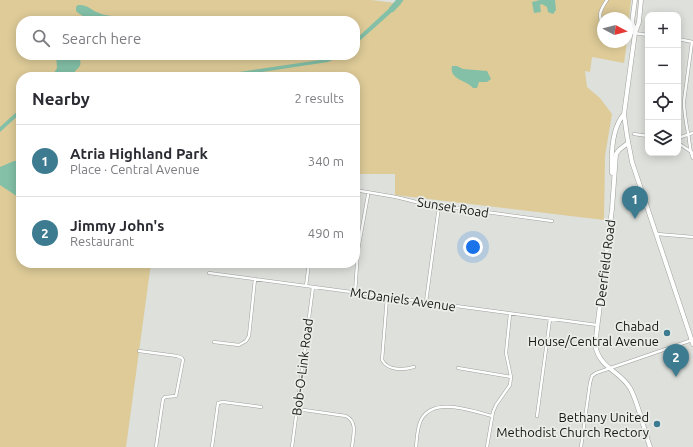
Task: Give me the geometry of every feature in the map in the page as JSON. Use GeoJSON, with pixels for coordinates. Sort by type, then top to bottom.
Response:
{"type":"FeatureCollection","features":[{"type":"Feature","properties":{"kind":"street"},"geometry":{"type":"LineString","coordinates":[[601,12],[607,0]]}},
{"type":"Feature","properties":{"kind":"street"},"geometry":{"type":"LineString","coordinates":[[635,0],[632,22],[635,32]]}},
{"type":"Feature","properties":{"kind":"street"},"geometry":{"type":"LineString","coordinates":[[581,447],[590,379],[598,371],[692,342],[632,162],[628,143],[624,114],[635,32],[639,22],[641,0]]}},
{"type":"Feature","properties":{"kind":"street"},"geometry":{"type":"LineString","coordinates":[[635,32],[645,34]]}},
{"type":"Feature","properties":{"kind":"street"},"geometry":{"type":"LineString","coordinates":[[681,40],[692,42],[684,111],[689,135],[690,151],[693,158]]}},
{"type":"Feature","properties":{"kind":"street","name":"Deerfield Road"},"geometry":{"type":"LineString","coordinates":[[613,183],[612,166],[614,139],[619,120],[624,114]]}},
{"type":"Feature","properties":{"kind":"street"},"geometry":{"type":"LineString","coordinates":[[681,137],[693,133]]}},
{"type":"Feature","properties":{"kind":"street"},"geometry":{"type":"LineString","coordinates":[[634,134],[645,136]]}},
{"type":"Feature","properties":{"kind":"street","name":"Deerfield Road"},"geometry":{"type":"LineString","coordinates":[[628,143],[616,154],[612,209],[595,337],[596,350],[601,360],[608,368],[626,382],[632,391],[650,447]]}},
{"type":"Feature","properties":{"kind":"street"},"geometry":{"type":"LineString","coordinates":[[681,145],[693,153]]}},
{"type":"Feature","properties":{"kind":"street","name":"Sunset Road"},"geometry":{"type":"LineString","coordinates":[[360,191],[439,206],[552,221]]}},
{"type":"Feature","properties":{"kind":"street"},"geometry":{"type":"LineString","coordinates":[[360,239],[368,195]]}},
{"type":"Feature","properties":{"kind":"street"},"geometry":{"type":"LineString","coordinates":[[426,302],[439,206]]}},
{"type":"Feature","properties":{"kind":"street"},"geometry":{"type":"LineString","coordinates":[[657,234],[693,237]]}},
{"type":"Feature","properties":{"kind":"street"},"geometry":{"type":"LineString","coordinates":[[306,286],[308,268]]}},
{"type":"Feature","properties":{"kind":"street"},"geometry":{"type":"LineString","coordinates":[[355,293],[357,268]]}},
{"type":"Feature","properties":{"kind":"street","name":"McDaniels Avenue"},"geometry":{"type":"LineString","coordinates":[[209,273],[597,325]]}},
{"type":"Feature","properties":{"kind":"street"},"geometry":{"type":"LineString","coordinates":[[214,342],[239,345],[246,341],[249,336],[255,279]]}},
{"type":"Feature","properties":{"kind":"street","name":"Bob-O-Link Road"},"geometry":{"type":"LineString","coordinates":[[292,447],[313,287]]}},
{"type":"Feature","properties":{"kind":"street"},"geometry":{"type":"LineString","coordinates":[[387,297],[382,360],[385,365],[389,367],[403,369],[414,367]]}},
{"type":"Feature","properties":{"kind":"street"},"geometry":{"type":"LineString","coordinates":[[487,447],[492,416],[496,405],[510,385],[511,377],[506,353],[510,314]]}},
{"type":"Feature","properties":{"kind":"street"},"geometry":{"type":"LineString","coordinates":[[537,416],[550,319]]}},
{"type":"Feature","properties":{"kind":"street"},"geometry":{"type":"LineString","coordinates":[[140,351],[178,356],[183,360],[176,396],[165,397],[162,399],[156,447]]}},
{"type":"Feature","properties":{"kind":"street"},"geometry":{"type":"LineString","coordinates":[[458,368],[511,377]]}},
{"type":"Feature","properties":{"kind":"street"},"geometry":{"type":"LineString","coordinates":[[212,447],[218,403],[224,402],[261,407]]}},
{"type":"Feature","properties":{"kind":"street"},"geometry":{"type":"LineString","coordinates":[[416,447],[420,420],[433,408],[444,406],[492,416]]}},
{"type":"Feature","properties":{"kind":"street"},"geometry":{"type":"LineString","coordinates":[[297,409],[346,416],[350,418],[354,426],[352,447]]}},
{"type":"Feature","properties":{"kind":"shaded area"},"geometry":{"type":"Polygon","coordinates":[[[0,0],[371,0],[395,3],[398,0],[631,0],[630,12],[597,12],[597,48],[626,48],[624,63],[592,57],[590,72],[585,71],[587,87],[600,98],[612,114],[605,156],[604,220],[395,195],[395,174],[360,174],[360,72],[16,72],[16,268],[150,268],[126,447],[0,447],[0,0]]]}},
{"type":"Feature","properties":{"kind":"shaded area"},"geometry":{"type":"Polygon","coordinates":[[[540,0],[555,0],[556,10],[553,14],[548,12],[547,7],[542,4],[540,5],[541,12],[534,13],[532,2],[540,0]]]}},
{"type":"Feature","properties":{"kind":"shaded area"},"geometry":{"type":"Polygon","coordinates":[[[395,3],[401,4],[360,41],[360,35],[395,3]]]}},
{"type":"Feature","properties":{"kind":"shaded area"},"geometry":{"type":"Polygon","coordinates":[[[78,5],[84,5],[96,12],[113,16],[83,16],[76,11],[76,7],[78,5]]]}},
{"type":"Feature","properties":{"kind":"shaded area"},"geometry":{"type":"Polygon","coordinates":[[[56,60],[80,60],[79,68],[75,72],[55,72],[57,68],[56,60]]]}},
{"type":"Feature","properties":{"kind":"shaded area"},"geometry":{"type":"Polygon","coordinates":[[[320,60],[333,60],[328,62],[262,72],[238,72],[320,60]]]}},
{"type":"Feature","properties":{"kind":"shaded area"},"geometry":{"type":"Polygon","coordinates":[[[452,66],[457,66],[463,69],[487,71],[491,79],[487,82],[479,82],[477,88],[473,88],[453,74],[452,66]]]}},
{"type":"Feature","properties":{"kind":"shaded area"},"geometry":{"type":"Polygon","coordinates":[[[16,113],[16,118],[0,132],[0,127],[16,113]]]}},
{"type":"Feature","properties":{"kind":"shaded area"},"geometry":{"type":"Polygon","coordinates":[[[16,161],[16,196],[0,185],[0,167],[16,161]]]}},
{"type":"Feature","properties":{"kind":"waterway"},"geometry":{"type":"LineString","coordinates":[[392,9],[400,0]]}},
{"type":"Feature","properties":{"kind":"place","name":"Atria Highland Park"},"geometry":{"type":"Point","coordinates":[635,219]}},
{"type":"Feature","properties":{"kind":"place","name":"Chabad House/Central Avenue"},"geometry":{"type":"Point","coordinates":[667,333]}},
{"type":"Feature","properties":{"kind":"place","name":"Jimmy John's"},"geometry":{"type":"Point","coordinates":[676,377]}},
{"type":"Feature","properties":{"kind":"place","name":"Bethany United Methodist Church Rectory"},"geometry":{"type":"Point","coordinates":[657,424]}}]}
